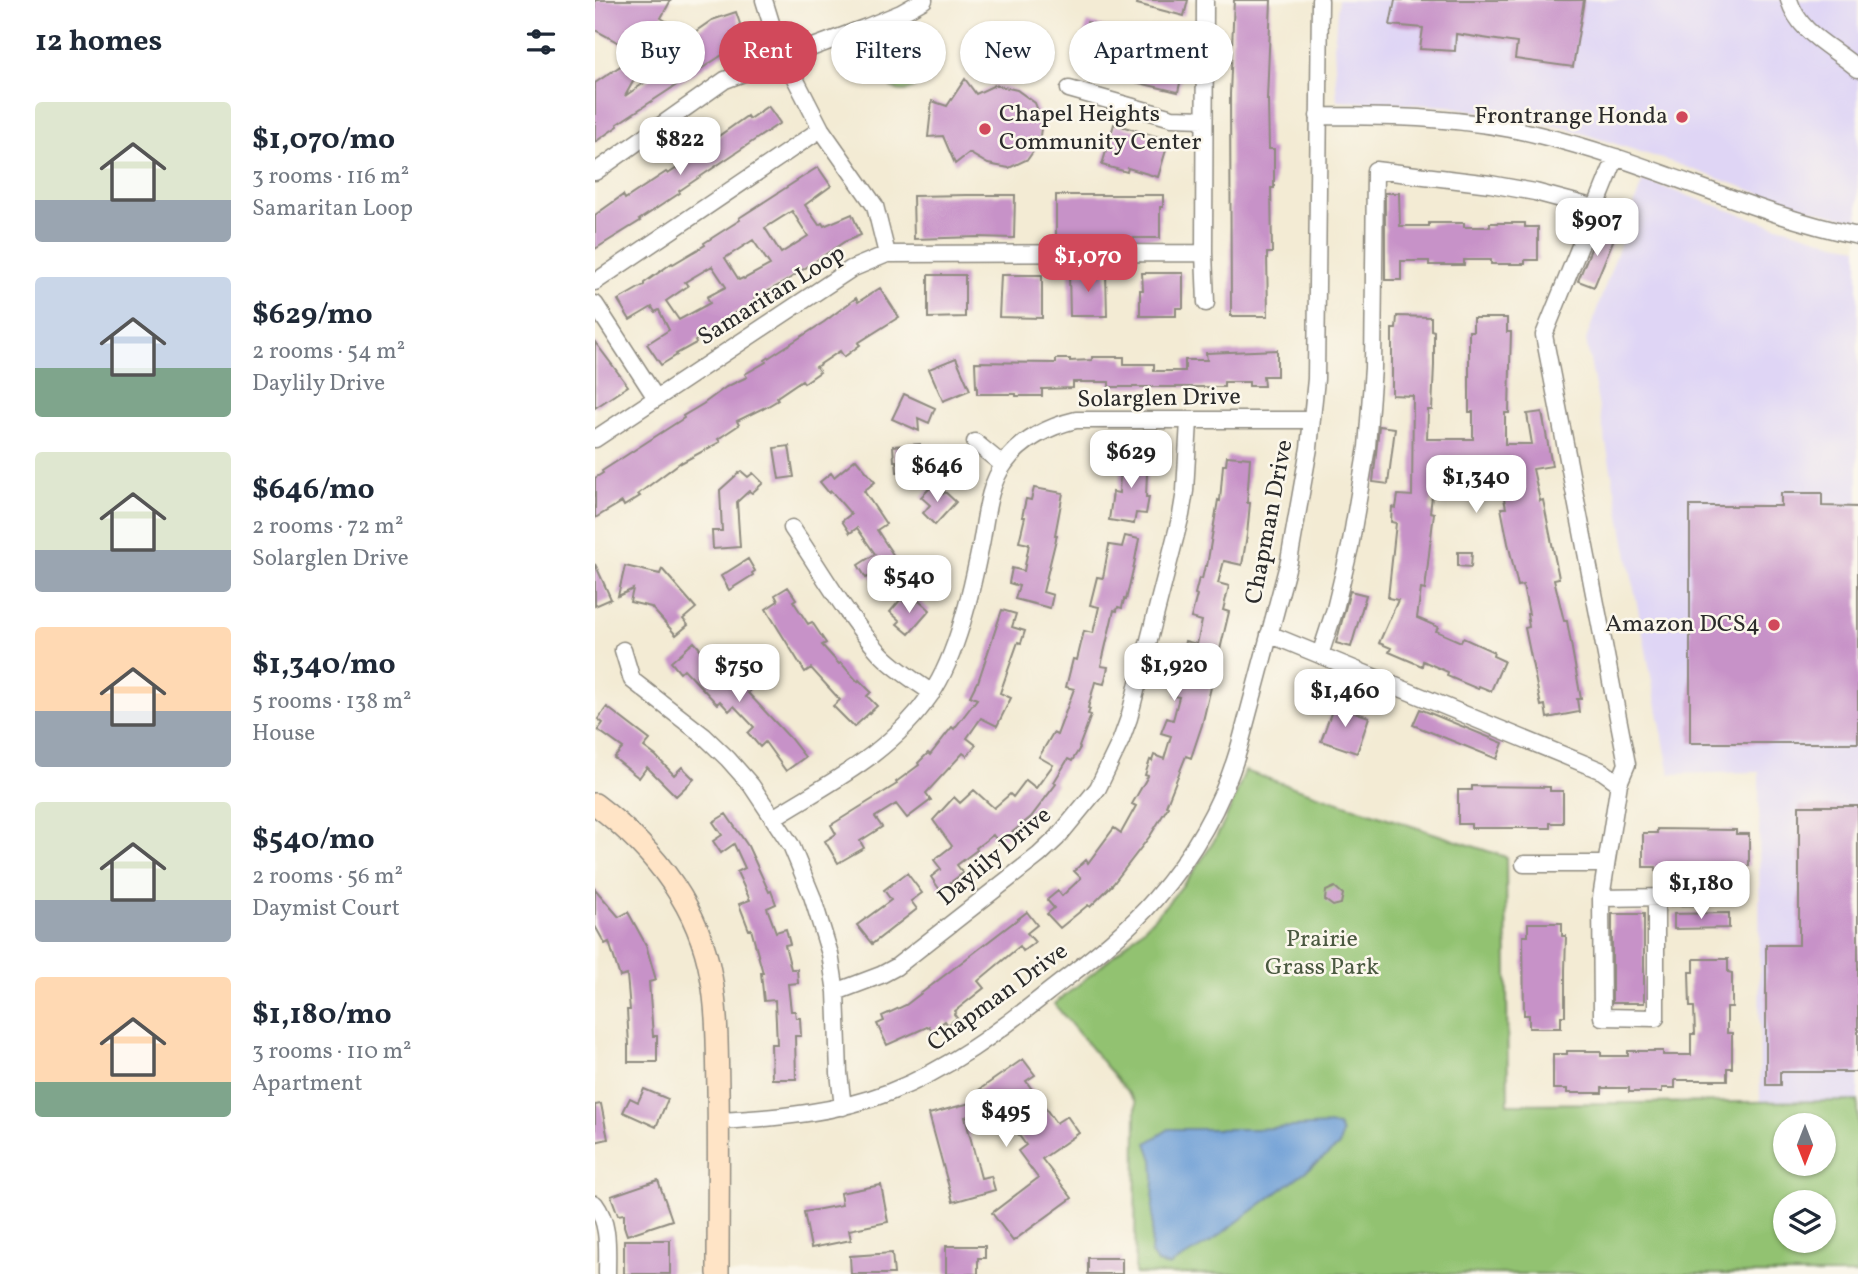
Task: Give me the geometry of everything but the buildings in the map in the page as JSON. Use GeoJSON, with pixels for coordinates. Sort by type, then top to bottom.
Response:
{"type":"FeatureCollection","features":[{"type":"Feature","properties":{"kind":"main road"},"geometry":{"type":"LineString","coordinates":[[595,804],[642,844],[662,868],[678,892],[698,934],[711,974],[718,1121],[718,1274]]}},
{"type":"Feature","properties":{"kind":"street"},"geometry":{"type":"LineString","coordinates":[[764,0],[770,21]]}},
{"type":"Feature","properties":{"kind":"street"},"geometry":{"type":"LineString","coordinates":[[817,46],[901,13],[924,0]]}},
{"type":"Feature","properties":{"kind":"street"},"geometry":{"type":"LineString","coordinates":[[1205,0],[1203,253],[1206,303]]}},
{"type":"Feature","properties":{"kind":"street","name":"Chapman Drive"},"geometry":{"type":"LineString","coordinates":[[718,1121],[809,1114],[843,1107],[909,1085],[974,1049],[1111,941],[1154,901],[1195,847],[1219,803],[1239,748],[1289,561],[1298,521],[1312,420],[1317,379],[1320,0]]}},
{"type":"Feature","properties":{"kind":"street"},"geometry":{"type":"LineString","coordinates":[[1789,0],[1804,29],[1858,69]]}},
{"type":"Feature","properties":{"kind":"street"},"geometry":{"type":"LineString","coordinates":[[595,172],[719,84]]}},
{"type":"Feature","properties":{"kind":"street"},"geometry":{"type":"LineString","coordinates":[[798,84],[821,129],[875,206],[887,254]]}},
{"type":"Feature","properties":{"kind":"street"},"geometry":{"type":"LineString","coordinates":[[1069,89],[1172,118],[1204,120]]}},
{"type":"Feature","properties":{"kind":"street"},"geometry":{"type":"LineString","coordinates":[[1318,116],[1416,117],[1476,123],[1540,135],[1616,158],[1784,216],[1858,236]]}},
{"type":"Feature","properties":{"kind":"street"},"geometry":{"type":"LineString","coordinates":[[595,282],[821,129]]}},
{"type":"Feature","properties":{"kind":"street"},"geometry":{"type":"LineString","coordinates":[[1616,158],[1544,335],[1627,764],[1619,783],[1601,898],[1602,1017],[1656,1018],[1656,897]]}},
{"type":"Feature","properties":{"kind":"street"},"geometry":{"type":"LineString","coordinates":[[1320,655],[1335,609],[1350,547],[1370,422],[1375,170],[1490,184],[1535,192],[1595,208]]}},
{"type":"Feature","properties":{"kind":"street","name":"Samaritan Loop"},"geometry":{"type":"LineString","coordinates":[[595,439],[851,269],[887,254],[1203,253]]}},
{"type":"Feature","properties":{"kind":"street"},"geometry":{"type":"LineString","coordinates":[[595,304],[656,398]]}},
{"type":"Feature","properties":{"kind":"street","name":"Solarglen Drive"},"geometry":{"type":"LineString","coordinates":[[773,818],[869,759],[901,732],[932,693],[950,658],[957,637],[978,559],[992,490],[1003,465],[1024,443],[1061,424],[1086,420],[1312,420]]}},
{"type":"Feature","properties":{"kind":"street","name":"Daylily Drive"},"geometry":{"type":"LineString","coordinates":[[836,992],[881,975],[916,953],[1039,855],[1073,820],[1097,788],[1129,718],[1176,540],[1185,491],[1189,421]]}},
{"type":"Feature","properties":{"kind":"street"},"geometry":{"type":"LineString","coordinates":[[975,442],[1003,465]]}},
{"type":"Feature","properties":{"kind":"street"},"geometry":{"type":"LineString","coordinates":[[792,528],[852,617],[881,654],[932,693]]}},
{"type":"Feature","properties":{"kind":"street"},"geometry":{"type":"LineString","coordinates":[[1269,634],[1602,771],[1619,783]]}},
{"type":"Feature","properties":{"kind":"street"},"geometry":{"type":"LineString","coordinates":[[623,650],[632,680],[704,736],[751,785],[791,845],[812,896],[829,954],[836,992],[843,1107]]}},
{"type":"Feature","properties":{"kind":"street"},"geometry":{"type":"LineString","coordinates":[[1524,864],[1605,864]]}},
{"type":"Feature","properties":{"kind":"street"},"geometry":{"type":"LineString","coordinates":[[1601,898],[1739,896]]}},
{"type":"Feature","properties":{"kind":"street"},"geometry":{"type":"LineString","coordinates":[[595,1204],[605,1228],[607,1274]]}},
{"type":"Feature","properties":{"kind":"shaded area","name":"Frontrange Honda"},"geometry":{"type":"Polygon","coordinates":[[[1338,0],[1858,0],[1858,221],[1790,204],[1565,128],[1449,106],[1337,101],[1334,47],[1338,0]]]}},
{"type":"Feature","properties":{"kind":"shaded area"},"geometry":{"type":"Polygon","coordinates":[[[1643,180],[1757,220],[1858,247],[1858,1101],[1760,1101],[1759,772],[1670,774],[1586,340],[1643,180]]]}},
{"type":"Feature","properties":{"kind":"green space"},"geometry":{"type":"Polygon","coordinates":[[[888,84],[918,84],[903,91],[888,84]]]}},
{"type":"Feature","properties":{"kind":"green space","name":"Prairie Grass Park"},"geometry":{"type":"Polygon","coordinates":[[[1245,771],[1506,857],[1508,1104],[1858,1101],[1858,1274],[1135,1274],[1136,1102],[1054,1004],[1124,946],[1167,904],[1204,856],[1230,809],[1245,771]]]}},
{"type":"Feature","properties":{"kind":"water"},"geometry":{"type":"Polygon","coordinates":[[[1338,1126],[1342,1133],[1339,1146],[1209,1243],[1169,1266],[1157,1263],[1151,1254],[1154,1176],[1153,1160],[1147,1143],[1169,1129],[1255,1129],[1338,1126]]]}},
{"type":"Feature","properties":{"kind":"place","name":"Frontrange Honda"},"geometry":{"type":"Point","coordinates":[1682,117]}},
{"type":"Feature","properties":{"kind":"place","name":"Chapel Heights Community Center"},"geometry":{"type":"Point","coordinates":[985,129]}},
{"type":"Feature","properties":{"kind":"place","name":"Amazon DCS4"},"geometry":{"type":"Point","coordinates":[1774,625]}}]}
